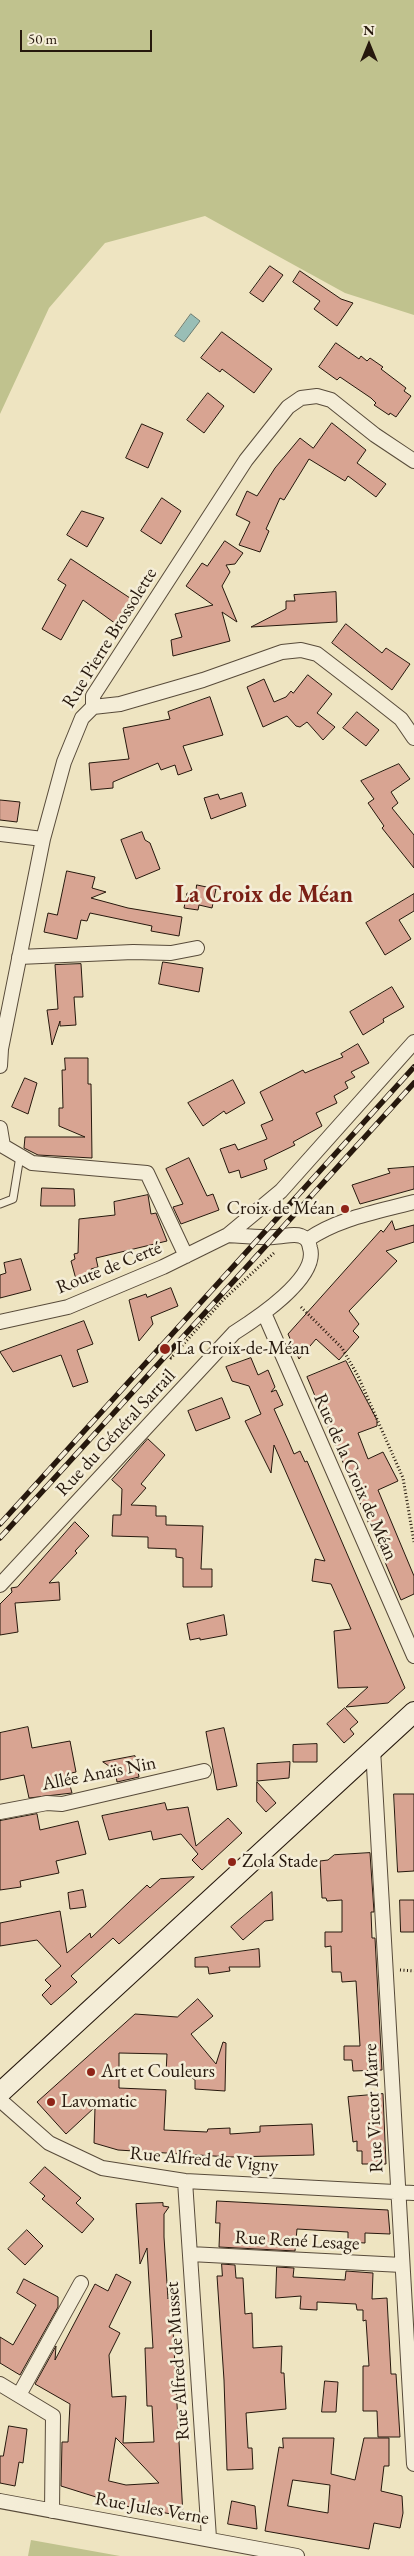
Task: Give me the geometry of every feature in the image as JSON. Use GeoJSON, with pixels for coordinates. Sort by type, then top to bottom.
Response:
{"type":"FeatureCollection","features":[{"type":"Feature","properties":{"kind":"main road"},"geometry":{"type":"LineString","coordinates":[[0,2093],[414,1712]]}},
{"type":"Feature","properties":{"kind":"street","name":"Rue Pierre Brossolette"},"geometry":{"type":"LineString","coordinates":[[0,1066],[1,1049],[43,838],[64,762],[82,718],[93,707],[93,696],[246,460],[288,407],[301,398],[317,396],[331,400],[375,435],[414,461]]}},
{"type":"Feature","properties":{"kind":"street"},"geometry":{"type":"LineString","coordinates":[[93,707],[120,704],[203,680],[282,652],[301,650],[317,654],[401,719],[414,738]]}},
{"type":"Feature","properties":{"kind":"street"},"geometry":{"type":"LineString","coordinates":[[0,834],[43,838]]}},
{"type":"Feature","properties":{"kind":"street"},"geometry":{"type":"LineString","coordinates":[[20,958],[133,952],[170,953],[196,948]]}},
{"type":"Feature","properties":{"kind":"street","name":"Route de Certé"},"geometry":{"type":"LineString","coordinates":[[0,1322],[68,1307],[186,1256],[228,1235],[281,1191],[414,1042]]}},
{"type":"Feature","properties":{"kind":"street"},"geometry":{"type":"LineString","coordinates":[[0,1128],[3,1146],[32,1162],[147,1172],[186,1256]]}},
{"type":"Feature","properties":{"kind":"street"},"geometry":{"type":"LineString","coordinates":[[228,1235],[274,1238],[293,1235],[307,1240],[323,1229],[351,1219],[414,1202]]}},
{"type":"Feature","properties":{"kind":"street","name":"Rue du Général Sarrail"},"geometry":{"type":"LineString","coordinates":[[0,1584],[234,1333],[264,1313],[286,1294],[305,1272],[311,1258],[307,1240]]}},
{"type":"Feature","properties":{"kind":"street","name":"Rue de la Croix de Méan"},"geometry":{"type":"LineString","coordinates":[[264,1313],[414,1656]]}},
{"type":"Feature","properties":{"kind":"street","name":"Rue Victor Marre"},"geometry":{"type":"LineString","coordinates":[[373,1750],[414,2464]]}},
{"type":"Feature","properties":{"kind":"street","name":"Allée Anaïs Nin"},"geometry":{"type":"LineString","coordinates":[[0,1812],[47,1803],[62,1804],[204,1772]]}},
{"type":"Feature","properties":{"kind":"street","name":"Rue Alfred de Vigny"},"geometry":{"type":"LineString","coordinates":[[0,2100],[49,2143],[102,2168],[185,2181],[414,2193]]}},
{"type":"Feature","properties":{"kind":"street","name":"Rue Alfred de Musset"},"geometry":{"type":"LineString","coordinates":[[185,2181],[209,2538]]}},
{"type":"Feature","properties":{"kind":"street","name":"Rue René Lesage"},"geometry":{"type":"LineString","coordinates":[[190,2254],[402,2265]]}},
{"type":"Feature","properties":{"kind":"street"},"geometry":{"type":"LineString","coordinates":[[20,2395],[81,2284]]}},
{"type":"Feature","properties":{"kind":"street"},"geometry":{"type":"LineString","coordinates":[[0,2384],[53,2416],[52,2511]]}},
{"type":"Feature","properties":{"kind":"street","name":"Rue Jules Verne"},"geometry":{"type":"LineString","coordinates":[[0,2501],[209,2538],[297,2556]]}},
{"type":"Feature","properties":{"kind":"lane"},"geometry":{"type":"LineString","coordinates":[[0,1204],[14,1199],[20,1156]]}},
{"type":"Feature","properties":{"kind":"path"},"geometry":{"type":"LineString","coordinates":[[158,1345],[171,1358],[224,1299],[277,1252]]}},
{"type":"Feature","properties":{"kind":"path"},"geometry":{"type":"LineString","coordinates":[[301,1307],[342,1348],[358,1376],[403,1478],[414,1542]]}},
{"type":"Feature","properties":{"kind":"green space"},"geometry":{"type":"Polygon","coordinates":[[[0,0],[414,0],[414,315],[345,293],[205,216],[105,243],[49,308],[0,414],[0,0]]]}},
{"type":"Feature","properties":{"kind":"green space"},"geometry":{"type":"Polygon","coordinates":[[[31,2540],[120,2556],[28,2556],[31,2540]]]}},
{"type":"Feature","properties":{"kind":"water"},"geometry":{"type":"Polygon","coordinates":[[[191,314],[200,321],[184,342],[175,336],[191,314]]]}},
{"type":"Feature","properties":{"kind":"building"},"geometry":{"type":"Polygon","coordinates":[[[270,266],[283,275],[263,302],[250,293],[270,266]]]}},
{"type":"Feature","properties":{"kind":"building"},"geometry":{"type":"Polygon","coordinates":[[[300,271],[341,299],[353,303],[337,326],[314,309],[320,301],[293,282],[300,271]]]}},
{"type":"Feature","properties":{"kind":"building"},"geometry":{"type":"Polygon","coordinates":[[[222,332],[272,369],[254,393],[222,369],[220,372],[201,358],[222,332]]]}},
{"type":"Feature","properties":{"kind":"building"},"geometry":{"type":"Polygon","coordinates":[[[336,343],[359,359],[361,356],[367,361],[370,358],[406,388],[404,391],[411,396],[396,417],[390,413],[389,415],[374,405],[376,403],[371,398],[340,377],[337,380],[319,367],[336,343]]]}},
{"type":"Feature","properties":{"kind":"building"},"geometry":{"type":"Polygon","coordinates":[[[208,393],[224,406],[204,433],[187,420],[208,393]]]}},
{"type":"Feature","properties":{"kind":"building"},"geometry":{"type":"Polygon","coordinates":[[[332,423],[366,450],[357,463],[386,484],[376,497],[348,476],[345,481],[309,459],[284,500],[280,498],[266,529],[269,531],[260,552],[239,545],[250,522],[236,515],[247,491],[257,496],[275,468],[300,438],[313,448],[332,423]]]}},
{"type":"Feature","properties":{"kind":"building"},"geometry":{"type":"Polygon","coordinates":[[[142,424],[163,433],[148,468],[126,458],[142,424]]]}},
{"type":"Feature","properties":{"kind":"building"},"geometry":{"type":"Polygon","coordinates":[[[162,498],[181,511],[161,544],[141,531],[162,498]]]}},
{"type":"Feature","properties":{"kind":"building"},"geometry":{"type":"Polygon","coordinates":[[[82,511],[104,518],[87,547],[67,535],[82,511]]]}},
{"type":"Feature","properties":{"kind":"building"},"geometry":{"type":"Polygon","coordinates":[[[225,541],[243,553],[235,564],[226,565],[230,572],[222,586],[237,622],[222,612],[230,641],[173,656],[171,640],[182,637],[175,614],[213,605],[186,586],[202,563],[207,566],[225,541]]]}},
{"type":"Feature","properties":{"kind":"building"},"geometry":{"type":"Polygon","coordinates":[[[71,559],[133,600],[116,624],[83,600],[61,640],[42,629],[66,585],[58,580],[71,559]]]}},
{"type":"Feature","properties":{"kind":"building"},"geometry":{"type":"Polygon","coordinates":[[[336,592],[337,622],[251,627],[286,609],[286,601],[295,601],[294,595],[336,592]]]}},
{"type":"Feature","properties":{"kind":"building"},"geometry":{"type":"Polygon","coordinates":[[[346,624],[382,653],[386,648],[410,664],[392,690],[332,643],[346,624]]]}},
{"type":"Feature","properties":{"kind":"building"},"geometry":{"type":"Polygon","coordinates":[[[308,675],[332,694],[317,713],[335,727],[323,740],[307,722],[300,727],[296,726],[287,716],[263,727],[247,687],[264,679],[274,702],[286,697],[291,691],[293,693],[308,675]]]}},
{"type":"Feature","properties":{"kind":"building"},"geometry":{"type":"Polygon","coordinates":[[[210,697],[223,735],[183,746],[192,770],[178,775],[175,765],[161,770],[158,763],[113,782],[113,788],[91,790],[89,763],[129,759],[123,728],[170,719],[168,712],[210,697]]]}},
{"type":"Feature","properties":{"kind":"building"},"geometry":{"type":"Polygon","coordinates":[[[357,712],[379,730],[366,746],[343,728],[357,712]]]}},
{"type":"Feature","properties":{"kind":"building"},"geometry":{"type":"Polygon","coordinates":[[[399,764],[410,779],[391,792],[398,803],[392,808],[414,835],[414,868],[382,828],[384,826],[368,803],[374,799],[361,781],[399,764]]]}},
{"type":"Feature","properties":{"kind":"building"},"geometry":{"type":"Polygon","coordinates":[[[242,793],[246,806],[211,819],[204,798],[218,794],[220,799],[242,793]]]}},
{"type":"Feature","properties":{"kind":"building"},"geometry":{"type":"Polygon","coordinates":[[[0,800],[20,802],[17,822],[0,820],[0,800]]]}},
{"type":"Feature","properties":{"kind":"building"},"geometry":{"type":"Polygon","coordinates":[[[142,832],[145,840],[150,843],[160,869],[136,879],[121,840],[142,832]]]}},
{"type":"Feature","properties":{"kind":"building"},"geometry":{"type":"Polygon","coordinates":[[[67,871],[95,877],[92,888],[106,892],[91,898],[128,908],[182,917],[179,936],[151,931],[152,926],[90,913],[87,921],[81,920],[77,939],[44,932],[48,913],[57,915],[67,871]]]}},
{"type":"Feature","properties":{"kind":"building"},"geometry":{"type":"Polygon","coordinates":[[[197,885],[216,889],[212,908],[199,905],[198,910],[184,908],[187,893],[195,895],[197,885]]]}},
{"type":"Feature","properties":{"kind":"building"},"geometry":{"type":"Polygon","coordinates":[[[414,894],[414,911],[399,920],[411,939],[385,955],[366,923],[414,894]]]}},
{"type":"Feature","properties":{"kind":"building"},"geometry":{"type":"Polygon","coordinates":[[[163,962],[203,968],[199,992],[159,984],[163,962]]]}},
{"type":"Feature","properties":{"kind":"building"},"geometry":{"type":"Polygon","coordinates":[[[81,964],[83,997],[74,997],[76,1025],[60,1026],[60,1021],[52,1045],[47,1010],[58,1009],[55,965],[81,964]]]}},
{"type":"Feature","properties":{"kind":"building"},"geometry":{"type":"Polygon","coordinates":[[[392,987],[404,1007],[383,1019],[384,1022],[363,1035],[350,1012],[392,987]]]}},
{"type":"Feature","properties":{"kind":"building"},"geometry":{"type":"Polygon","coordinates":[[[358,1044],[369,1063],[351,1072],[355,1077],[345,1082],[348,1088],[334,1096],[337,1103],[316,1113],[322,1126],[293,1142],[295,1145],[264,1160],[267,1169],[241,1178],[239,1170],[229,1173],[220,1149],[235,1144],[238,1150],[267,1139],[261,1125],[273,1120],[260,1092],[303,1070],[305,1073],[343,1057],[341,1054],[358,1044]]]}},
{"type":"Feature","properties":{"kind":"building"},"geometry":{"type":"Polygon","coordinates":[[[65,1058],[88,1058],[88,1084],[91,1084],[92,1158],[38,1155],[24,1148],[25,1137],[85,1137],[59,1126],[59,1108],[63,1108],[62,1070],[65,1070],[65,1058]]]}},
{"type":"Feature","properties":{"kind":"building"},"geometry":{"type":"Polygon","coordinates":[[[25,1078],[37,1083],[28,1114],[12,1107],[25,1078]]]}},
{"type":"Feature","properties":{"kind":"building"},"geometry":{"type":"Polygon","coordinates":[[[233,1080],[245,1103],[226,1114],[224,1111],[203,1126],[188,1103],[233,1080]]]}},
{"type":"Feature","properties":{"kind":"building"},"geometry":{"type":"Polygon","coordinates":[[[189,1158],[207,1196],[213,1194],[219,1210],[181,1224],[173,1207],[183,1204],[166,1169],[189,1158]]]}},
{"type":"Feature","properties":{"kind":"building"},"geometry":{"type":"Polygon","coordinates":[[[414,1167],[414,1189],[360,1204],[352,1185],[390,1173],[388,1169],[414,1167]]]}},
{"type":"Feature","properties":{"kind":"building"},"geometry":{"type":"Polygon","coordinates":[[[42,1188],[74,1189],[75,1206],[41,1206],[42,1188]]]}},
{"type":"Feature","properties":{"kind":"building"},"geometry":{"type":"Polygon","coordinates":[[[148,1195],[151,1214],[156,1213],[167,1241],[96,1258],[98,1267],[91,1269],[94,1278],[77,1283],[71,1261],[75,1259],[74,1254],[78,1253],[79,1219],[115,1215],[114,1202],[148,1195]]]}},
{"type":"Feature","properties":{"kind":"building"},"geometry":{"type":"Polygon","coordinates":[[[392,1221],[395,1230],[414,1225],[414,1242],[386,1251],[397,1261],[349,1311],[359,1324],[353,1331],[359,1337],[339,1360],[316,1339],[299,1359],[288,1334],[381,1230],[383,1232],[392,1221]]]}},
{"type":"Feature","properties":{"kind":"building"},"geometry":{"type":"Polygon","coordinates":[[[21,1259],[31,1290],[0,1298],[0,1275],[6,1273],[4,1263],[21,1259]]]}},
{"type":"Feature","properties":{"kind":"building"},"geometry":{"type":"Polygon","coordinates":[[[171,1288],[178,1306],[151,1317],[153,1324],[139,1341],[129,1300],[146,1294],[147,1297],[171,1288]]]}},
{"type":"Feature","properties":{"kind":"building"},"geometry":{"type":"Polygon","coordinates":[[[84,1321],[93,1344],[77,1350],[88,1382],[73,1387],[61,1355],[13,1372],[0,1352],[84,1321]]]}},
{"type":"Feature","properties":{"kind":"building"},"geometry":{"type":"Polygon","coordinates":[[[251,1358],[258,1375],[268,1370],[275,1387],[271,1392],[276,1390],[283,1405],[274,1409],[294,1454],[300,1451],[305,1462],[307,1461],[405,1688],[388,1703],[346,1707],[368,1687],[338,1688],[334,1631],[351,1629],[331,1584],[312,1581],[315,1559],[325,1561],[274,1445],[271,1473],[245,1421],[261,1414],[249,1386],[232,1381],[226,1367],[251,1358]]]}},
{"type":"Feature","properties":{"kind":"building"},"geometry":{"type":"Polygon","coordinates":[[[346,1361],[377,1420],[377,1426],[358,1433],[368,1459],[383,1452],[398,1481],[378,1490],[414,1576],[414,1594],[401,1600],[307,1377],[346,1361]]]}},
{"type":"Feature","properties":{"kind":"building"},"geometry":{"type":"Polygon","coordinates":[[[222,1398],[230,1418],[196,1431],[188,1411],[222,1398]]]}},
{"type":"Feature","properties":{"kind":"building"},"geometry":{"type":"Polygon","coordinates":[[[148,1439],[165,1455],[141,1484],[146,1488],[131,1505],[156,1506],[156,1516],[166,1516],[166,1525],[203,1526],[201,1569],[212,1569],[212,1587],[183,1587],[183,1558],[176,1557],[176,1549],[148,1548],[148,1537],[112,1536],[113,1515],[121,1515],[122,1489],[112,1480],[148,1439]]]}},
{"type":"Feature","properties":{"kind":"building"},"geometry":{"type":"Polygon","coordinates":[[[75,1522],[89,1536],[75,1551],[77,1553],[49,1583],[59,1582],[60,1600],[15,1603],[18,1632],[0,1635],[0,1604],[12,1592],[11,1588],[17,1587],[75,1522]]]}},
{"type":"Feature","properties":{"kind":"building"},"geometry":{"type":"Polygon","coordinates":[[[224,1615],[227,1635],[190,1640],[187,1624],[224,1615]]]}},
{"type":"Feature","properties":{"kind":"building"},"geometry":{"type":"Polygon","coordinates":[[[345,1708],[358,1722],[350,1729],[354,1734],[344,1743],[327,1724],[345,1708]]]}},
{"type":"Feature","properties":{"kind":"building"},"geometry":{"type":"Polygon","coordinates":[[[28,1727],[32,1748],[70,1741],[76,1772],[67,1774],[72,1793],[29,1798],[24,1775],[0,1780],[0,1733],[28,1727]]]}},
{"type":"Feature","properties":{"kind":"building"},"geometry":{"type":"Polygon","coordinates":[[[224,1728],[237,1786],[217,1790],[206,1732],[224,1728]]]}},
{"type":"Feature","properties":{"kind":"building"},"geometry":{"type":"Polygon","coordinates":[[[317,1744],[317,1762],[293,1762],[293,1745],[317,1744]]]}},
{"type":"Feature","properties":{"kind":"building"},"geometry":{"type":"Polygon","coordinates":[[[135,1756],[139,1777],[117,1782],[115,1770],[103,1762],[135,1756]]]}},
{"type":"Feature","properties":{"kind":"building"},"geometry":{"type":"Polygon","coordinates":[[[290,1762],[289,1778],[257,1781],[257,1764],[290,1762]]]}},
{"type":"Feature","properties":{"kind":"building"},"geometry":{"type":"Polygon","coordinates":[[[257,1782],[276,1803],[266,1812],[257,1802],[257,1782]]]}},
{"type":"Feature","properties":{"kind":"building"},"geometry":{"type":"Polygon","coordinates":[[[394,1794],[414,1794],[414,1871],[398,1872],[394,1794]]]}},
{"type":"Feature","properties":{"kind":"building"},"geometry":{"type":"Polygon","coordinates":[[[165,1803],[167,1810],[188,1807],[196,1846],[228,1818],[242,1833],[202,1870],[192,1860],[198,1854],[181,1834],[153,1840],[151,1831],[109,1840],[102,1816],[165,1803]]]}},
{"type":"Feature","properties":{"kind":"building"},"geometry":{"type":"Polygon","coordinates":[[[37,1814],[40,1830],[78,1821],[86,1854],[56,1861],[59,1873],[20,1881],[21,1887],[0,1890],[0,1821],[37,1814]]]}},
{"type":"Feature","properties":{"kind":"building"},"geometry":{"type":"Polygon","coordinates":[[[370,1853],[374,1912],[371,1912],[372,1938],[375,1938],[382,2070],[353,2071],[352,2060],[344,2060],[344,2046],[360,2046],[356,1981],[342,1982],[341,1972],[332,1972],[331,1946],[325,1947],[325,1932],[342,1932],[342,1900],[327,1901],[326,1898],[322,1898],[320,1861],[328,1860],[334,1855],[370,1853]]]}},
{"type":"Feature","properties":{"kind":"building"},"geometry":{"type":"Polygon","coordinates":[[[194,1877],[119,1944],[113,1938],[71,1976],[77,1982],[51,2005],[42,1995],[51,1986],[45,1980],[61,1966],[37,1940],[0,1946],[0,1923],[60,1911],[67,1953],[90,1933],[91,1938],[147,1885],[150,1888],[160,1879],[194,1877]]]}},
{"type":"Feature","properties":{"kind":"building"},"geometry":{"type":"Polygon","coordinates":[[[83,1890],[86,1907],[70,1909],[68,1893],[83,1890]]]}},
{"type":"Feature","properties":{"kind":"building"},"geometry":{"type":"Polygon","coordinates":[[[272,1892],[273,1920],[265,1921],[243,1940],[231,1927],[272,1892]]]}},
{"type":"Feature","properties":{"kind":"building"},"geometry":{"type":"Polygon","coordinates":[[[400,1900],[414,1900],[414,1932],[401,1932],[400,1900]]]}},
{"type":"Feature","properties":{"kind":"building"},"geometry":{"type":"Polygon","coordinates":[[[259,1949],[260,1967],[229,1967],[230,1971],[209,1974],[208,1967],[195,1967],[195,1958],[259,1949]]]}},
{"type":"Feature","properties":{"kind":"building"},"geometry":{"type":"Polygon","coordinates":[[[198,1999],[213,2016],[191,2034],[216,2064],[223,2042],[226,2043],[225,2091],[195,2089],[195,2080],[186,2074],[166,2073],[167,2054],[119,2053],[119,2088],[166,2090],[164,2130],[207,2132],[208,2129],[230,2128],[230,2134],[260,2132],[260,2126],[312,2124],[314,2155],[230,2157],[118,2150],[94,2143],[95,2107],[66,2134],[37,2102],[135,2014],[177,2017],[198,1999]]]}},
{"type":"Feature","properties":{"kind":"building"},"geometry":{"type":"Polygon","coordinates":[[[383,2094],[386,2164],[362,2164],[362,2151],[357,2151],[357,2141],[353,2142],[348,2097],[383,2094]]]}},
{"type":"Feature","properties":{"kind":"building"},"geometry":{"type":"Polygon","coordinates":[[[45,2167],[81,2198],[76,2203],[94,2219],[82,2233],[42,2199],[45,2196],[30,2183],[45,2167]]]}},
{"type":"Feature","properties":{"kind":"building"},"geometry":{"type":"Polygon","coordinates":[[[217,2201],[388,2210],[390,2234],[365,2233],[365,2243],[348,2242],[348,2232],[297,2229],[295,2251],[219,2247],[220,2223],[216,2223],[217,2201]]]}},
{"type":"Feature","properties":{"kind":"building"},"geometry":{"type":"Polygon","coordinates":[[[163,2203],[163,2206],[169,2207],[164,2214],[164,2237],[168,2299],[171,2292],[183,2516],[96,2501],[96,2497],[61,2486],[62,2442],[68,2442],[70,2404],[35,2384],[56,2346],[55,2360],[95,2284],[108,2291],[116,2274],[131,2282],[109,2327],[120,2333],[109,2355],[112,2397],[126,2396],[123,2443],[154,2442],[152,2406],[147,2406],[145,2348],[153,2348],[147,2248],[140,2264],[136,2204],[163,2203]],[[116,2438],[109,2481],[126,2485],[159,2483],[116,2438]]]}},
{"type":"Feature","properties":{"kind":"building"},"geometry":{"type":"Polygon","coordinates":[[[27,2230],[43,2246],[25,2265],[8,2249],[27,2230]]]}},
{"type":"Feature","properties":{"kind":"building"},"geometry":{"type":"Polygon","coordinates":[[[222,2264],[235,2265],[236,2278],[243,2278],[245,2314],[252,2313],[253,2348],[282,2346],[281,2373],[284,2373],[286,2409],[246,2413],[248,2448],[252,2448],[253,2469],[227,2470],[224,2380],[217,2276],[222,2276],[222,2264]]]}},
{"type":"Feature","properties":{"kind":"building"},"geometry":{"type":"Polygon","coordinates":[[[277,2267],[294,2268],[293,2277],[345,2280],[346,2271],[373,2273],[372,2299],[387,2298],[391,2374],[396,2374],[400,2437],[378,2437],[377,2411],[363,2411],[363,2366],[369,2366],[366,2320],[363,2321],[363,2310],[357,2310],[356,2304],[317,2302],[317,2310],[300,2309],[301,2296],[276,2298],[277,2267]]]}},
{"type":"Feature","properties":{"kind":"building"},"geometry":{"type":"Polygon","coordinates":[[[24,2279],[58,2297],[58,2307],[20,2375],[0,2363],[0,2337],[13,2345],[36,2305],[17,2293],[24,2279]]]}},
{"type":"Feature","properties":{"kind":"building"},"geometry":{"type":"Polygon","coordinates":[[[325,2381],[338,2382],[336,2412],[322,2412],[325,2381]]]}},
{"type":"Feature","properties":{"kind":"building"},"geometry":{"type":"Polygon","coordinates":[[[9,2426],[27,2429],[23,2463],[19,2462],[15,2486],[0,2483],[0,2456],[3,2456],[9,2426]]]}},
{"type":"Feature","properties":{"kind":"building"},"geometry":{"type":"Polygon","coordinates":[[[283,2438],[334,2438],[331,2474],[355,2480],[364,2438],[389,2438],[389,2466],[384,2466],[381,2491],[402,2496],[403,2513],[400,2528],[374,2523],[369,2549],[265,2531],[279,2447],[283,2448],[283,2438]],[[293,2480],[288,2506],[328,2513],[330,2485],[293,2480]]]}},
{"type":"Feature","properties":{"kind":"building"},"geometry":{"type":"Polygon","coordinates":[[[232,2501],[255,2506],[257,2529],[228,2524],[232,2501]]]}},
{"type":"Feature","properties":{"kind":"railway"},"geometry":{"type":"LineString","coordinates":[[0,1524],[414,1067]]}},
{"type":"Feature","properties":{"kind":"railway"},"geometry":{"type":"LineString","coordinates":[[0,1538],[414,1083]]}},
{"type":"Feature","properties":{"kind":"place","name":"Croix de Méan"},"geometry":{"type":"Point","coordinates":[345,1209]}},
{"type":"Feature","properties":{"kind":"place","name":"La Croix-de-Méan"},"geometry":{"type":"Point","coordinates":[165,1349]}},
{"type":"Feature","properties":{"kind":"place","name":"Zola Stade"},"geometry":{"type":"Point","coordinates":[232,1862]}},
{"type":"Feature","properties":{"kind":"place","name":"Art et Couleurs"},"geometry":{"type":"Point","coordinates":[91,2072]}},
{"type":"Feature","properties":{"kind":"place","name":"Lavomatic"},"geometry":{"type":"Point","coordinates":[51,2102]}},
{"type":"Feature","properties":{"kind":"district","name":"La Croix de Méan"},"geometry":{"type":"Point","coordinates":[264,895]}}]}
